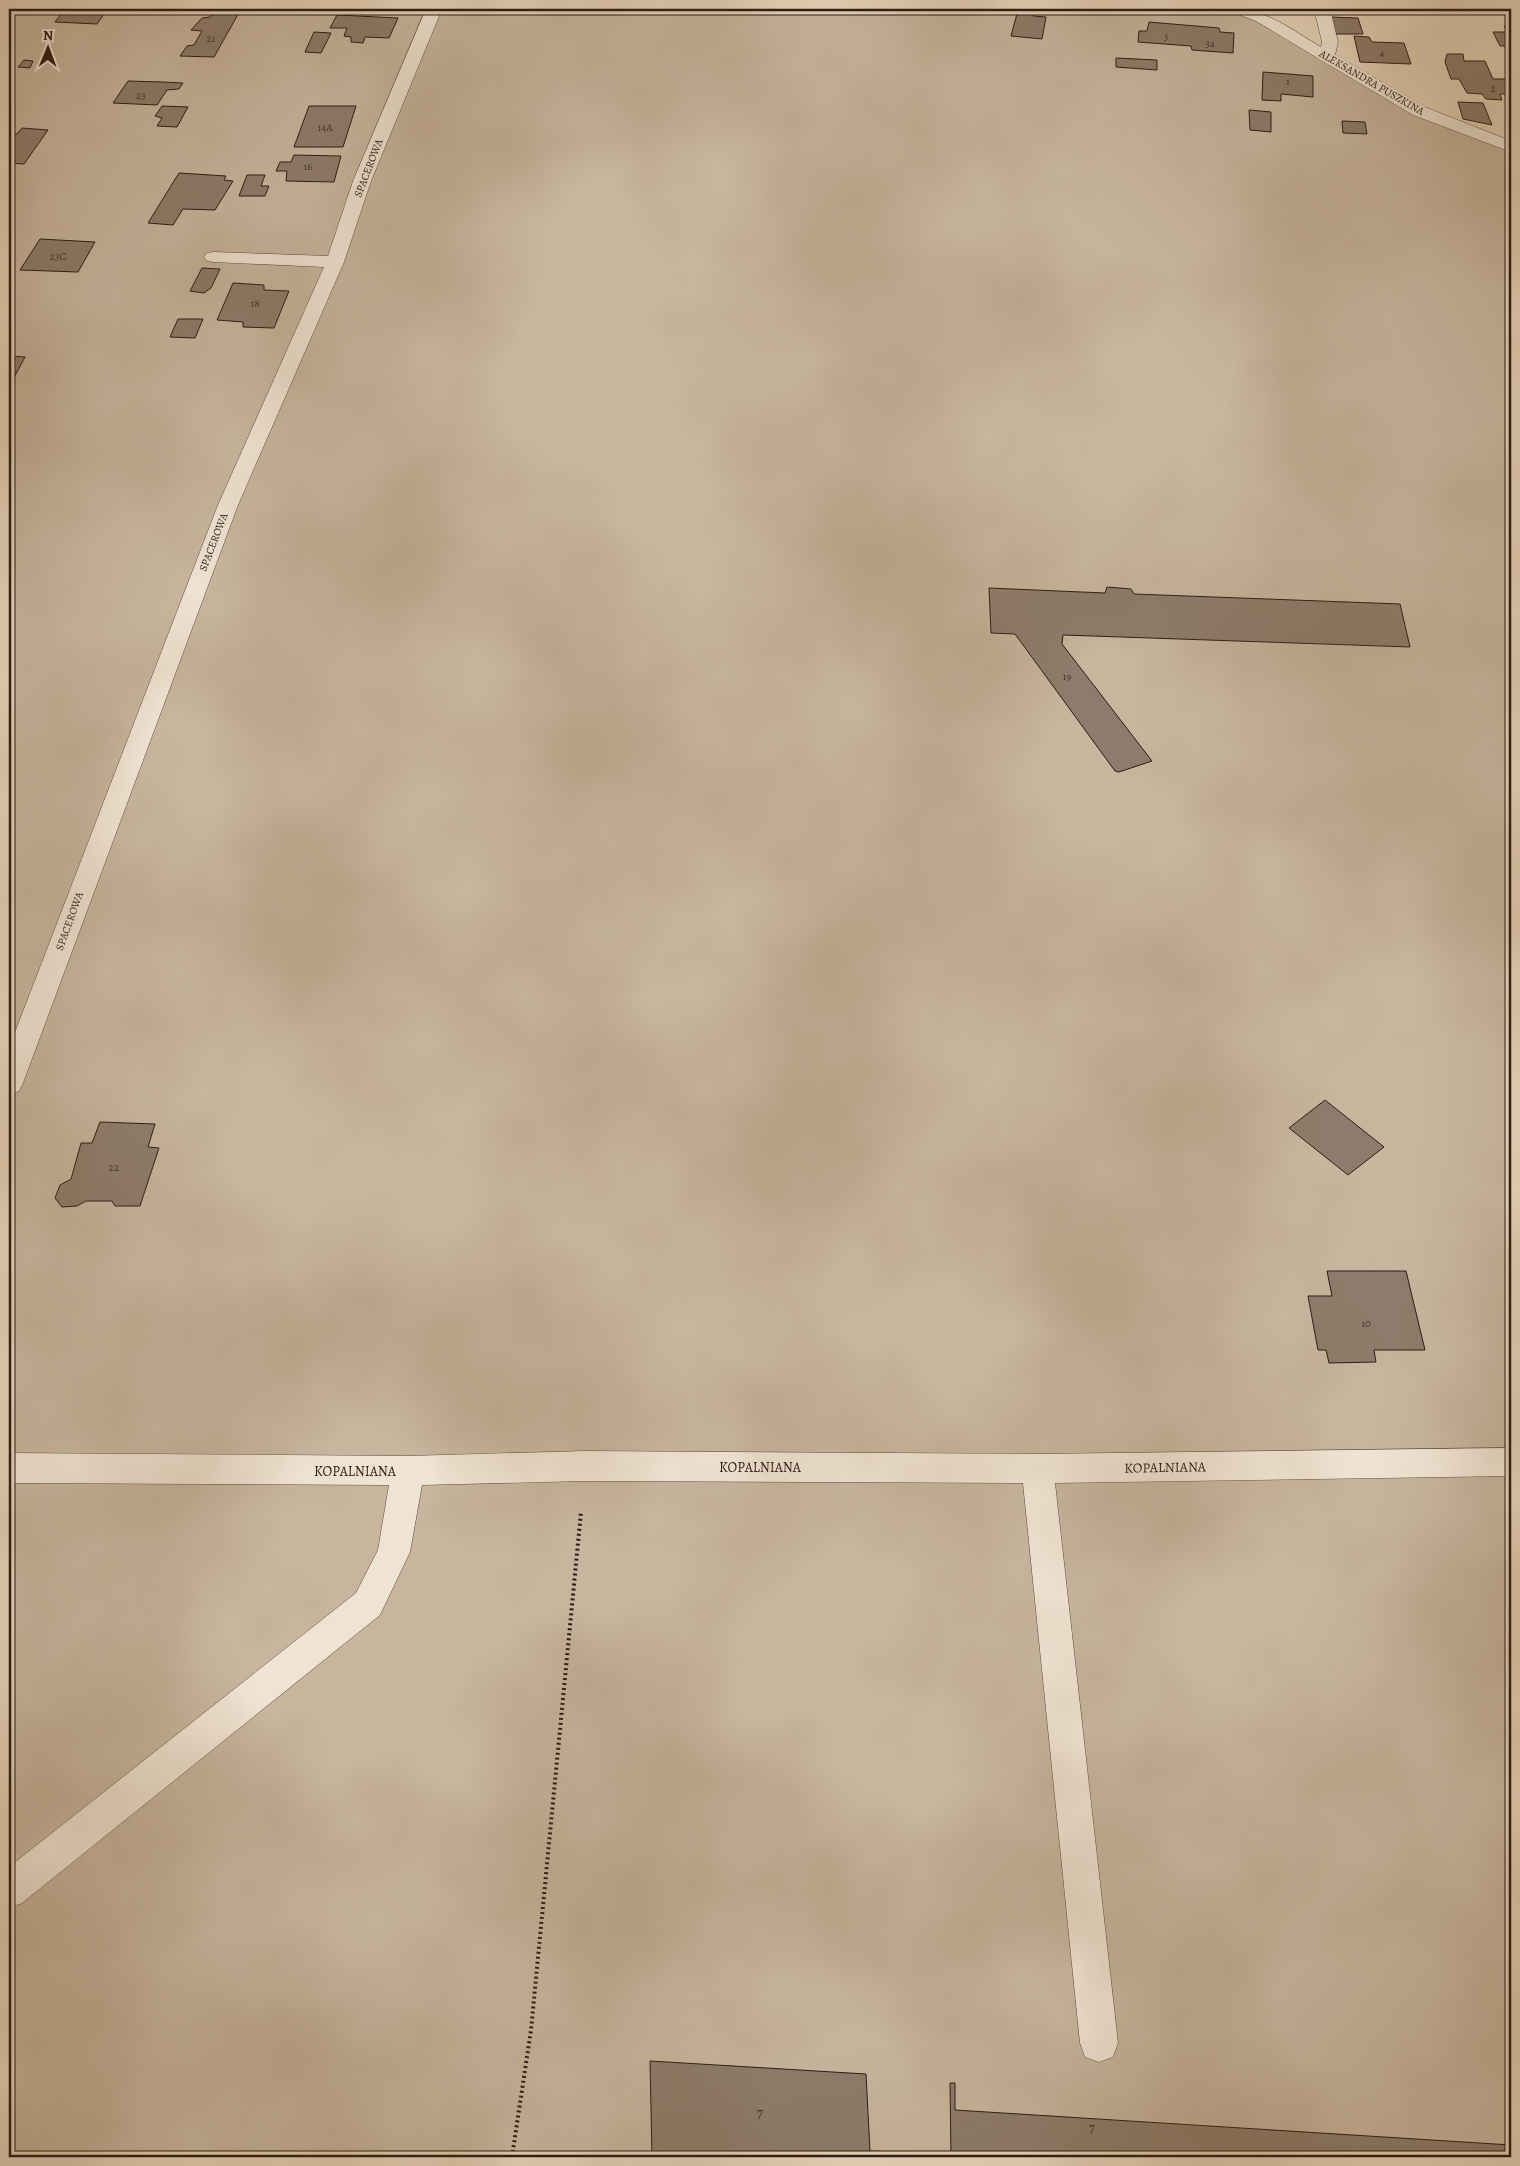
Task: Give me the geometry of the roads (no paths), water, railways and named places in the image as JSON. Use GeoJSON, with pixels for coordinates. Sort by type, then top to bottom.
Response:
{"type":"FeatureCollection","features":[{"type":"Feature","properties":{"kind":"street","name":"SPACEROWA"},"geometry":{"type":"LineString","coordinates":[[9,1082],[228,505],[335,262],[362,181],[434,9]]}},
{"type":"Feature","properties":{"kind":"street","name":"ALEKSANDRA PUSZKINA"},"geometry":{"type":"LineString","coordinates":[[1237,9],[1261,18],[1419,110],[1511,147]]}},
{"type":"Feature","properties":{"kind":"street"},"geometry":{"type":"LineString","coordinates":[[1322,9],[1330,42],[1327,57]]}},
{"type":"Feature","properties":{"kind":"street"},"geometry":{"type":"LineString","coordinates":[[213,257],[335,262]]}},
{"type":"Feature","properties":{"kind":"street","name":"KOPALNIANA"},"geometry":{"type":"LineString","coordinates":[[9,1468],[408,1471],[585,1466],[1037,1470],[1511,1462]]}},
{"type":"Feature","properties":{"kind":"street"},"geometry":{"type":"LineString","coordinates":[[1037,1470],[1099,2043]]}},
{"type":"Feature","properties":{"kind":"street"},"geometry":{"type":"LineString","coordinates":[[9,1890],[368,1604],[394,1552],[408,1471]]}}]}
